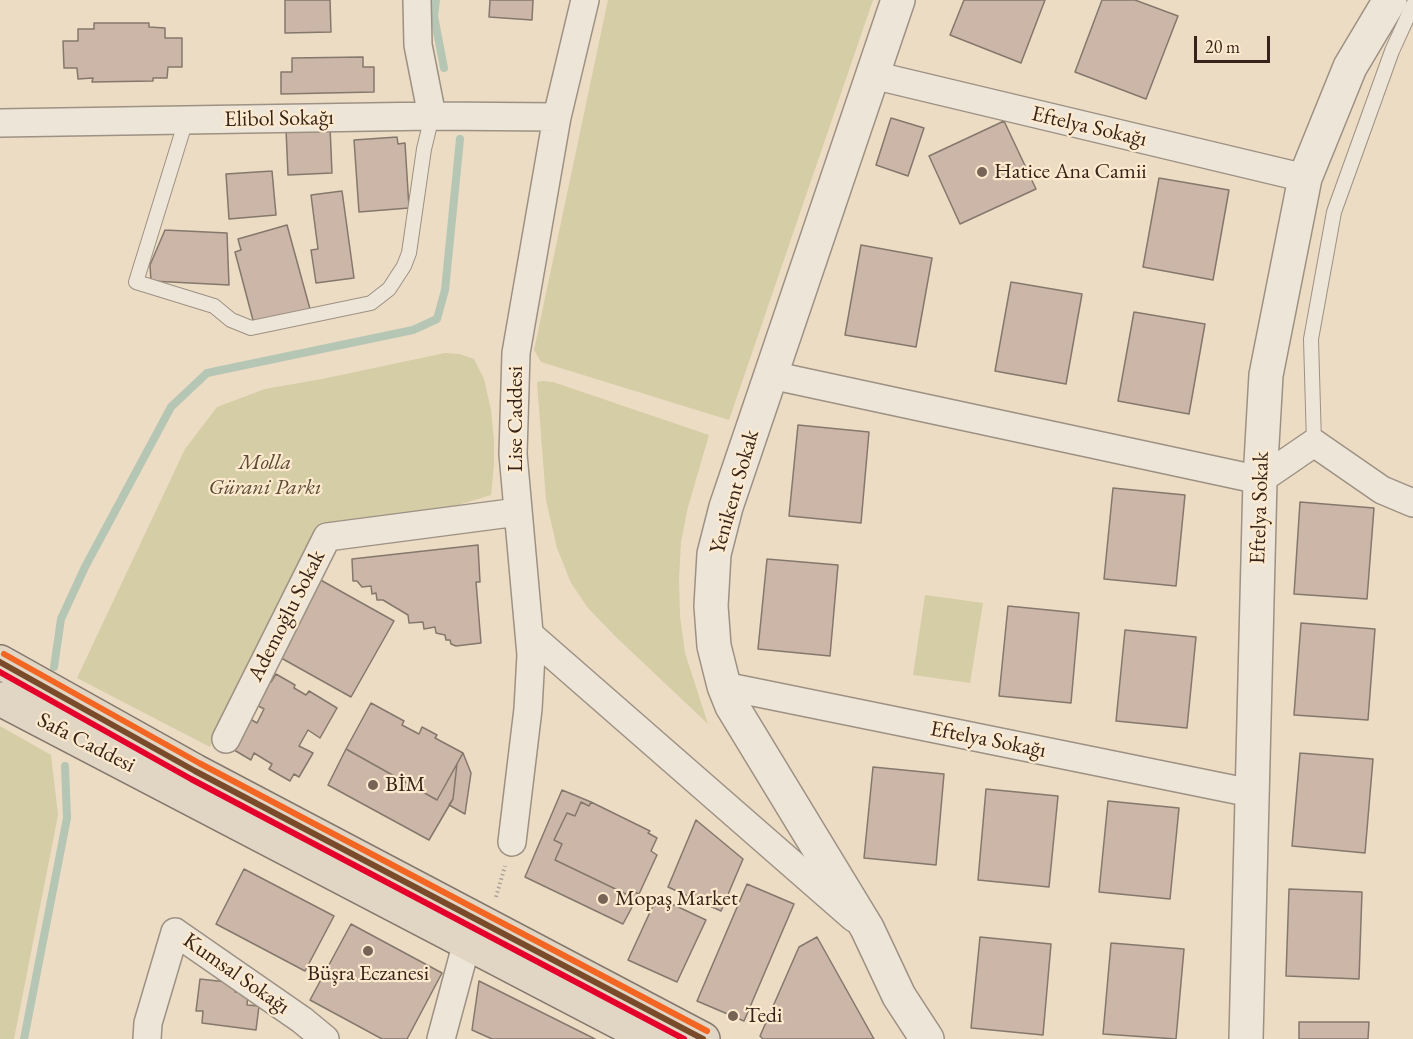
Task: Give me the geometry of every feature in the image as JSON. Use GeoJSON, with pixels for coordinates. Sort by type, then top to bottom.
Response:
{"type":"FeatureCollection","features":[{"type":"Feature","properties":{"kind":"main road","name":"Safa Caddesi"},"geometry":{"type":"LineString","coordinates":[[0,662],[477,933],[651,1039]]}},
{"type":"Feature","properties":{"kind":"main road","name":"Safa Caddesi"},"geometry":{"type":"LineString","coordinates":[[0,699],[477,933],[703,1039]]}},
{"type":"Feature","properties":{"kind":"street"},"geometry":{"type":"LineString","coordinates":[[417,0],[418,45],[432,116]]}},
{"type":"Feature","properties":{"kind":"street","name":"Lise Caddesi"},"geometry":{"type":"LineString","coordinates":[[512,843],[528,709],[531,655],[513,454],[516,352],[557,117],[585,0]]}},
{"type":"Feature","properties":{"kind":"street","name":"Yenikent Sokak"},"geometry":{"type":"LineString","coordinates":[[898,0],[726,507],[714,554],[711,606],[714,646],[724,686],[732,706],[867,928],[899,996],[927,1039]]}},
{"type":"Feature","properties":{"kind":"street","name":"Eftelya Sokak"},"geometry":{"type":"LineString","coordinates":[[1246,1039],[1260,480],[1266,375],[1305,178],[1350,67],[1390,0]]}},
{"type":"Feature","properties":{"kind":"street","name":"Eftelya Sokağı"},"geometry":{"type":"LineString","coordinates":[[873,75],[1305,178]]}},
{"type":"Feature","properties":{"kind":"street","name":"Elibol Sokağı"},"geometry":{"type":"LineString","coordinates":[[0,123],[432,116],[557,117]]}},
{"type":"Feature","properties":{"kind":"street"},"geometry":{"type":"LineString","coordinates":[[771,375],[1260,480],[1314,443],[1382,490],[1413,503]]}},
{"type":"Feature","properties":{"kind":"street","name":"Ademoğlu Sokak"},"geometry":{"type":"LineString","coordinates":[[226,739],[327,537],[518,512]]}},
{"type":"Feature","properties":{"kind":"street"},"geometry":{"type":"LineString","coordinates":[[530,635],[867,928]]}},
{"type":"Feature","properties":{"kind":"street","name":"Eftelya Sokağı"},"geometry":{"type":"LineString","coordinates":[[724,686],[1251,793]]}},
{"type":"Feature","properties":{"kind":"street","name":"Kumsal Sokağı"},"geometry":{"type":"LineString","coordinates":[[147,1039],[148,1023],[176,932],[301,1029],[325,1039]]}},
{"type":"Feature","properties":{"kind":"street"},"geometry":{"type":"LineString","coordinates":[[441,1039],[477,933]]}},
{"type":"Feature","properties":{"kind":"street","name":"Yenikent Sokak"},"geometry":{"type":"LineString","coordinates":[[899,996],[906,1039]]}},
{"type":"Feature","properties":{"kind":"lane"},"geometry":{"type":"LineString","coordinates":[[1314,443],[1311,339],[1334,212],[1392,51],[1413,5]]}},
{"type":"Feature","properties":{"kind":"lane"},"geometry":{"type":"LineString","coordinates":[[186,120],[136,282],[214,306],[231,320],[251,328],[371,303],[388,289],[404,266],[409,253],[424,149],[432,116]]}},
{"type":"Feature","properties":{"kind":"path"},"geometry":{"type":"LineString","coordinates":[[477,933],[512,843]]}},
{"type":"Feature","properties":{"kind":"green space"},"geometry":{"type":"Polygon","coordinates":[[[608,0],[873,0],[729,420],[541,362],[534,350],[608,0]]]}},
{"type":"Feature","properties":{"kind":"green space","name":"Molla Gürani Parkı"},"geometry":{"type":"Polygon","coordinates":[[[445,353],[460,354],[474,359],[484,379],[491,410],[494,441],[491,495],[455,506],[352,527],[280,607],[210,747],[77,678],[185,449],[217,407],[265,389],[445,353]]]}},
{"type":"Feature","properties":{"kind":"green space"},"geometry":{"type":"Polygon","coordinates":[[[537,382],[553,382],[709,435],[688,507],[681,542],[679,579],[680,616],[685,653],[708,724],[616,637],[588,608],[571,583],[557,548],[546,500],[537,382]]]}},
{"type":"Feature","properties":{"kind":"green space"},"geometry":{"type":"Polygon","coordinates":[[[925,595],[983,603],[970,683],[913,675],[925,595]]]}},
{"type":"Feature","properties":{"kind":"green space"},"geometry":{"type":"Polygon","coordinates":[[[0,726],[51,755],[58,815],[14,1039],[0,1039],[0,726]]]}},
{"type":"Feature","properties":{"kind":"building"},"geometry":{"type":"Polygon","coordinates":[[[285,0],[330,0],[331,32],[285,33],[285,0]]]}},
{"type":"Feature","properties":{"kind":"building"},"geometry":{"type":"Polygon","coordinates":[[[490,0],[533,0],[532,20],[489,17],[490,0]]]}},
{"type":"Feature","properties":{"kind":"building"},"geometry":{"type":"Polygon","coordinates":[[[964,0],[1045,0],[1021,63],[950,35],[964,0]]]}},
{"type":"Feature","properties":{"kind":"building"},"geometry":{"type":"Polygon","coordinates":[[[1102,0],[1135,0],[1178,16],[1146,99],[1075,72],[1102,0]]]}},
{"type":"Feature","properties":{"kind":"building"},"geometry":{"type":"Polygon","coordinates":[[[94,23],[149,23],[149,27],[165,28],[165,38],[182,38],[182,67],[168,67],[167,78],[153,78],[153,81],[92,82],[93,78],[78,79],[77,68],[64,68],[63,41],[78,41],[78,29],[94,29],[94,23]]]}},
{"type":"Feature","properties":{"kind":"building"},"geometry":{"type":"Polygon","coordinates":[[[363,57],[363,67],[374,67],[374,92],[281,94],[281,72],[292,72],[292,58],[363,57]]]}},
{"type":"Feature","properties":{"kind":"building"},"geometry":{"type":"Polygon","coordinates":[[[891,118],[924,128],[908,176],[876,165],[891,118]]]}},
{"type":"Feature","properties":{"kind":"building","name":"Hatice Ana Camii"},"geometry":{"type":"Polygon","coordinates":[[[1004,121],[1036,189],[960,224],[929,156],[1004,121]]]}},
{"type":"Feature","properties":{"kind":"building"},"geometry":{"type":"Polygon","coordinates":[[[330,127],[332,173],[288,175],[286,129],[330,127]]]}},
{"type":"Feature","properties":{"kind":"building"},"geometry":{"type":"Polygon","coordinates":[[[397,137],[398,144],[405,143],[409,208],[359,212],[354,140],[397,137]]]}},
{"type":"Feature","properties":{"kind":"building"},"geometry":{"type":"Polygon","coordinates":[[[272,171],[276,215],[229,219],[226,174],[272,171]]]}},
{"type":"Feature","properties":{"kind":"building"},"geometry":{"type":"Polygon","coordinates":[[[1159,178],[1229,190],[1213,280],[1143,267],[1159,178]]]}},
{"type":"Feature","properties":{"kind":"building"},"geometry":{"type":"Polygon","coordinates":[[[342,191],[354,278],[316,283],[311,250],[318,249],[311,195],[342,191]]]}},
{"type":"Feature","properties":{"kind":"building"},"geometry":{"type":"Polygon","coordinates":[[[287,225],[310,309],[254,324],[235,252],[241,250],[238,239],[287,225]]]}},
{"type":"Feature","properties":{"kind":"building"},"geometry":{"type":"Polygon","coordinates":[[[165,230],[227,233],[229,285],[151,281],[150,265],[165,230]]]}},
{"type":"Feature","properties":{"kind":"building"},"geometry":{"type":"Polygon","coordinates":[[[861,245],[932,258],[916,347],[845,335],[861,245]]]}},
{"type":"Feature","properties":{"kind":"building"},"geometry":{"type":"Polygon","coordinates":[[[1011,282],[1082,294],[1066,384],[995,371],[1011,282]]]}},
{"type":"Feature","properties":{"kind":"building"},"geometry":{"type":"Polygon","coordinates":[[[1134,312],[1205,324],[1189,414],[1118,401],[1134,312]]]}},
{"type":"Feature","properties":{"kind":"building"},"geometry":{"type":"Polygon","coordinates":[[[798,425],[869,432],[861,523],[789,516],[798,425]]]}},
{"type":"Feature","properties":{"kind":"building"},"geometry":{"type":"Polygon","coordinates":[[[1113,488],[1185,495],[1176,586],[1104,579],[1113,488]]]}},
{"type":"Feature","properties":{"kind":"building"},"geometry":{"type":"Polygon","coordinates":[[[1300,502],[1374,508],[1367,599],[1294,594],[1300,502]]]}},
{"type":"Feature","properties":{"kind":"building"},"geometry":{"type":"Polygon","coordinates":[[[478,545],[480,582],[476,582],[481,643],[456,646],[451,644],[450,640],[446,640],[445,635],[436,633],[435,627],[424,629],[423,622],[409,623],[408,615],[383,600],[377,600],[376,593],[372,594],[371,586],[362,587],[357,581],[353,581],[352,559],[478,545]]]}},
{"type":"Feature","properties":{"kind":"building"},"geometry":{"type":"Polygon","coordinates":[[[767,559],[838,565],[830,656],[758,649],[767,559]]]}},
{"type":"Feature","properties":{"kind":"building"},"geometry":{"type":"Polygon","coordinates":[[[317,578],[394,621],[351,697],[274,654],[317,578]]]}},
{"type":"Feature","properties":{"kind":"building"},"geometry":{"type":"Polygon","coordinates":[[[1008,606],[1079,613],[1071,703],[999,696],[1008,606]]]}},
{"type":"Feature","properties":{"kind":"building"},"geometry":{"type":"Polygon","coordinates":[[[1301,623],[1375,629],[1368,720],[1294,715],[1301,623]]]}},
{"type":"Feature","properties":{"kind":"building"},"geometry":{"type":"Polygon","coordinates":[[[1125,630],[1196,637],[1187,728],[1116,721],[1125,630]]]}},
{"type":"Feature","properties":{"kind":"building"},"geometry":{"type":"Polygon","coordinates":[[[276,674],[295,685],[294,688],[306,695],[309,691],[337,708],[320,738],[308,730],[299,746],[313,753],[299,777],[294,774],[290,781],[269,769],[272,764],[254,753],[251,760],[234,750],[245,716],[257,723],[264,709],[251,702],[268,680],[271,682],[276,674]]]}},
{"type":"Feature","properties":{"kind":"building"},"geometry":{"type":"Polygon","coordinates":[[[371,703],[404,721],[402,725],[419,734],[422,727],[437,735],[435,738],[463,753],[437,800],[346,749],[371,703]]]}},
{"type":"Feature","properties":{"kind":"building"},"geometry":{"type":"Polygon","coordinates":[[[346,749],[437,800],[457,764],[453,799],[429,840],[328,785],[346,749]]]}},
{"type":"Feature","properties":{"kind":"building"},"geometry":{"type":"Polygon","coordinates":[[[463,753],[471,773],[465,814],[449,805],[453,799],[457,764],[463,753]]]}},
{"type":"Feature","properties":{"kind":"building"},"geometry":{"type":"Polygon","coordinates":[[[1300,753],[1373,759],[1365,853],[1292,846],[1300,753]]]}},
{"type":"Feature","properties":{"kind":"building"},"geometry":{"type":"Polygon","coordinates":[[[873,767],[944,774],[936,865],[864,858],[873,767]]]}},
{"type":"Feature","properties":{"kind":"building"},"geometry":{"type":"Polygon","coordinates":[[[986,789],[1058,796],[1049,887],[978,880],[986,789]]]}},
{"type":"Feature","properties":{"kind":"building"},"geometry":{"type":"Polygon","coordinates":[[[562,790],[591,802],[589,806],[581,802],[575,816],[567,813],[554,840],[562,844],[555,860],[628,895],[630,890],[639,894],[623,924],[525,877],[562,790]]]}},
{"type":"Feature","properties":{"kind":"building"},"geometry":{"type":"Polygon","coordinates":[[[1108,801],[1179,808],[1170,899],[1099,892],[1108,801]]]}},
{"type":"Feature","properties":{"kind":"building"},"geometry":{"type":"Polygon","coordinates":[[[581,802],[589,806],[591,802],[650,831],[648,833],[657,838],[651,851],[657,855],[639,894],[630,890],[628,895],[555,860],[562,844],[554,840],[567,813],[575,816],[581,802]]]}},
{"type":"Feature","properties":{"kind":"building"},"geometry":{"type":"Polygon","coordinates":[[[696,820],[743,859],[721,911],[668,887],[696,820]]]}},
{"type":"Feature","properties":{"kind":"building"},"geometry":{"type":"Polygon","coordinates":[[[244,869],[334,916],[305,971],[216,924],[244,869]]]}},
{"type":"Feature","properties":{"kind":"building"},"geometry":{"type":"Polygon","coordinates":[[[747,884],[794,904],[744,1021],[697,1001],[747,884]]]}},
{"type":"Feature","properties":{"kind":"building"},"geometry":{"type":"Polygon","coordinates":[[[1289,889],[1362,892],[1359,979],[1286,976],[1289,889]]]}},
{"type":"Feature","properties":{"kind":"building"},"geometry":{"type":"Polygon","coordinates":[[[657,897],[706,920],[677,982],[628,960],[657,897]]]}},
{"type":"Feature","properties":{"kind":"building"},"geometry":{"type":"Polygon","coordinates":[[[351,924],[442,973],[407,1039],[382,1039],[310,1000],[351,924]]]}},
{"type":"Feature","properties":{"kind":"building"},"geometry":{"type":"Polygon","coordinates":[[[817,937],[874,1039],[763,1039],[760,1036],[799,947],[817,937]]]}},
{"type":"Feature","properties":{"kind":"building"},"geometry":{"type":"Polygon","coordinates":[[[980,937],[1051,944],[1043,1035],[971,1028],[980,937]]]}},
{"type":"Feature","properties":{"kind":"building"},"geometry":{"type":"Polygon","coordinates":[[[1111,943],[1184,949],[1176,1039],[1103,1034],[1111,943]]]}},
{"type":"Feature","properties":{"kind":"building"},"geometry":{"type":"Polygon","coordinates":[[[200,979],[236,983],[235,992],[248,993],[247,1005],[259,1006],[256,1030],[202,1023],[203,1011],[196,1011],[200,979]]]}},
{"type":"Feature","properties":{"kind":"building"},"geometry":{"type":"Polygon","coordinates":[[[479,981],[595,1039],[492,1039],[472,1030],[479,981]]]}},
{"type":"Feature","properties":{"kind":"building"},"geometry":{"type":"Polygon","coordinates":[[[1299,1022],[1369,1022],[1368,1039],[1299,1039],[1299,1022]]]}},
{"type":"Feature","properties":{"kind":"waterway"},"geometry":{"type":"LineString","coordinates":[[436,0],[434,16],[444,68]]}},
{"type":"Feature","properties":{"kind":"waterway"},"geometry":{"type":"LineString","coordinates":[[54,667],[61,619],[85,567],[171,407],[207,373],[413,330],[437,319],[445,290],[460,139]]}},
{"type":"Feature","properties":{"kind":"waterway"},"geometry":{"type":"LineString","coordinates":[[24,1039],[67,818],[65,766]]}},
{"type":"Feature","properties":{"kind":"transit line"},"geometry":{"type":"LineString","coordinates":[[4,654],[199,763],[707,1031]]}},
{"type":"Feature","properties":{"kind":"transit line"},"geometry":{"type":"LineString","coordinates":[[0,662],[195,771],[703,1039]]}},
{"type":"Feature","properties":{"kind":"transit line"},"geometry":{"type":"LineString","coordinates":[[0,672],[191,779],[684,1039]]}},
{"type":"Feature","properties":{"kind":"place","name":"Hatice Ana Camii"},"geometry":{"type":"Point","coordinates":[982,172]}},
{"type":"Feature","properties":{"kind":"place","name":"BİM"},"geometry":{"type":"Point","coordinates":[373,785]}},
{"type":"Feature","properties":{"kind":"place","name":"Mopaş Market"},"geometry":{"type":"Point","coordinates":[603,899]}},
{"type":"Feature","properties":{"kind":"place","name":"Büşra Eczanesi"},"geometry":{"type":"Point","coordinates":[368,951]}},
{"type":"Feature","properties":{"kind":"place","name":"Tedi"},"geometry":{"type":"Point","coordinates":[733,1016]}}]}
